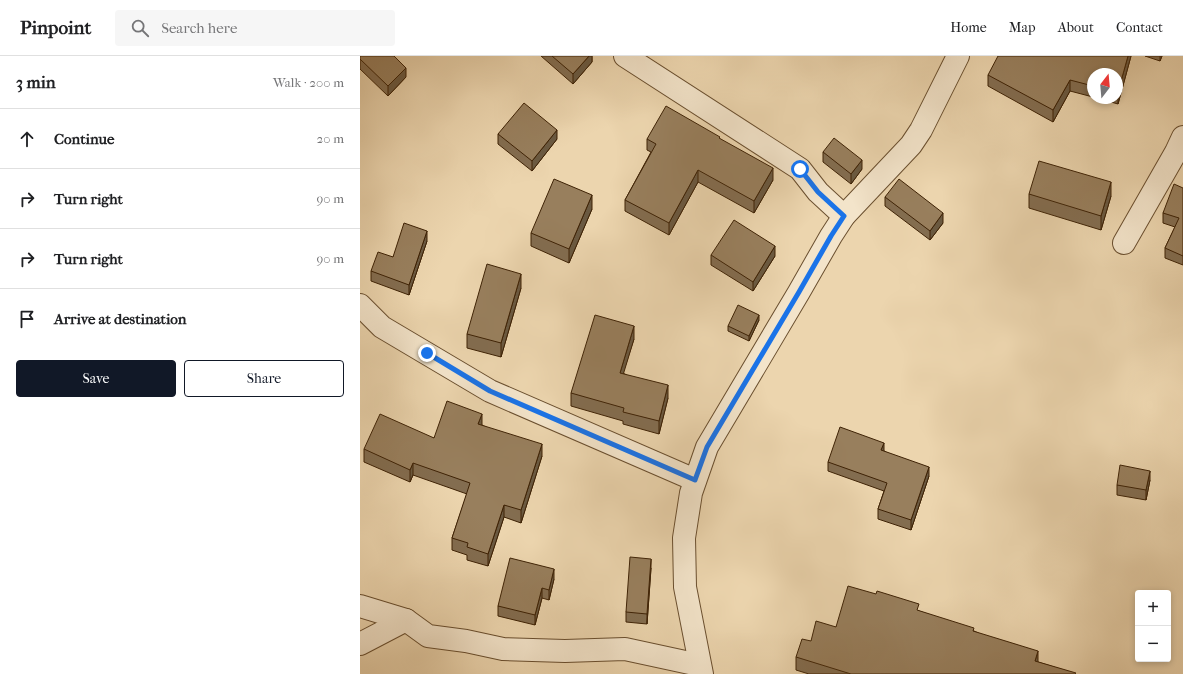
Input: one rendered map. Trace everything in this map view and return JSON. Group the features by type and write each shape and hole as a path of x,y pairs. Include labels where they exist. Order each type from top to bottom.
{"street":[{"path":"624,56 800,169 818,192 844,216"},
{"path":"360,606 406,620 428,636 503,648 565,651 626,649 701,669 684,587 684,538 691,492 707,447 831,236 844,216 911,145 921,130 958,56"},
{"path":"1124,243 1183,137"},
{"path":"360,305 382,327 490,391 695,480"},
{"path":"360,644 406,620"}],"building":[{"path":"360,56 394,56 406,68 388,86 360,59"},
{"path":"552,56 589,56 573,74"},
{"path":"998,56 1128,56 1123,74 1123,68 1087,68 1087,84 1070,80 1053,110 988,75"},
{"path":"524,103 557,130 532,161 498,134"},
{"path":"666,106 773,168 754,201 698,170 669,223 625,200 656,144 647,139"},
{"path":"834,138 862,160 851,174 823,152"},
{"path":"1039,161 1111,182 1101,216 1029,194"},
{"path":"554,179 592,195 569,249 531,233"},
{"path":"899,179 943,213 930,231 885,197"},
{"path":"1174,184 1183,188 1183,256 1165,248 1179,218 1163,213"},
{"path":"734,220 775,246 753,282 711,255"},
{"path":"404,223 427,231 409,285 371,271 378,252 393,257"},
{"path":"487,264 521,274 501,343 467,334"},
{"path":"738,305 759,315 749,336 728,326"},
{"path":"595,315 634,326 620,373 668,385 659,421 623,412 624,408 571,393"},
{"path":"447,401 482,414 478,424 542,444 521,510 504,505 488,554 467,547 468,543 452,538 470,483 413,463 410,470 364,449 380,414 434,438"},
{"path":"840,427 884,443 881,450 929,467 911,520 878,509 887,483 828,462"},
{"path":"1120,465 1150,471 1146,490 1117,485"},
{"path":"630,557 651,559 647,614 626,612"},
{"path":"510,558 554,569 549,590 542,588 535,615 498,606"},
{"path":"848,586 876,594 877,591 919,604 917,610 974,628 973,631 1038,651 1035,661 1076,673 851,674 796,657 802,639 811,641 816,621 836,627"}],"route":[{"path":"427,353 490,391 695,480 707,447 844,216 818,192 800,169"}]}
